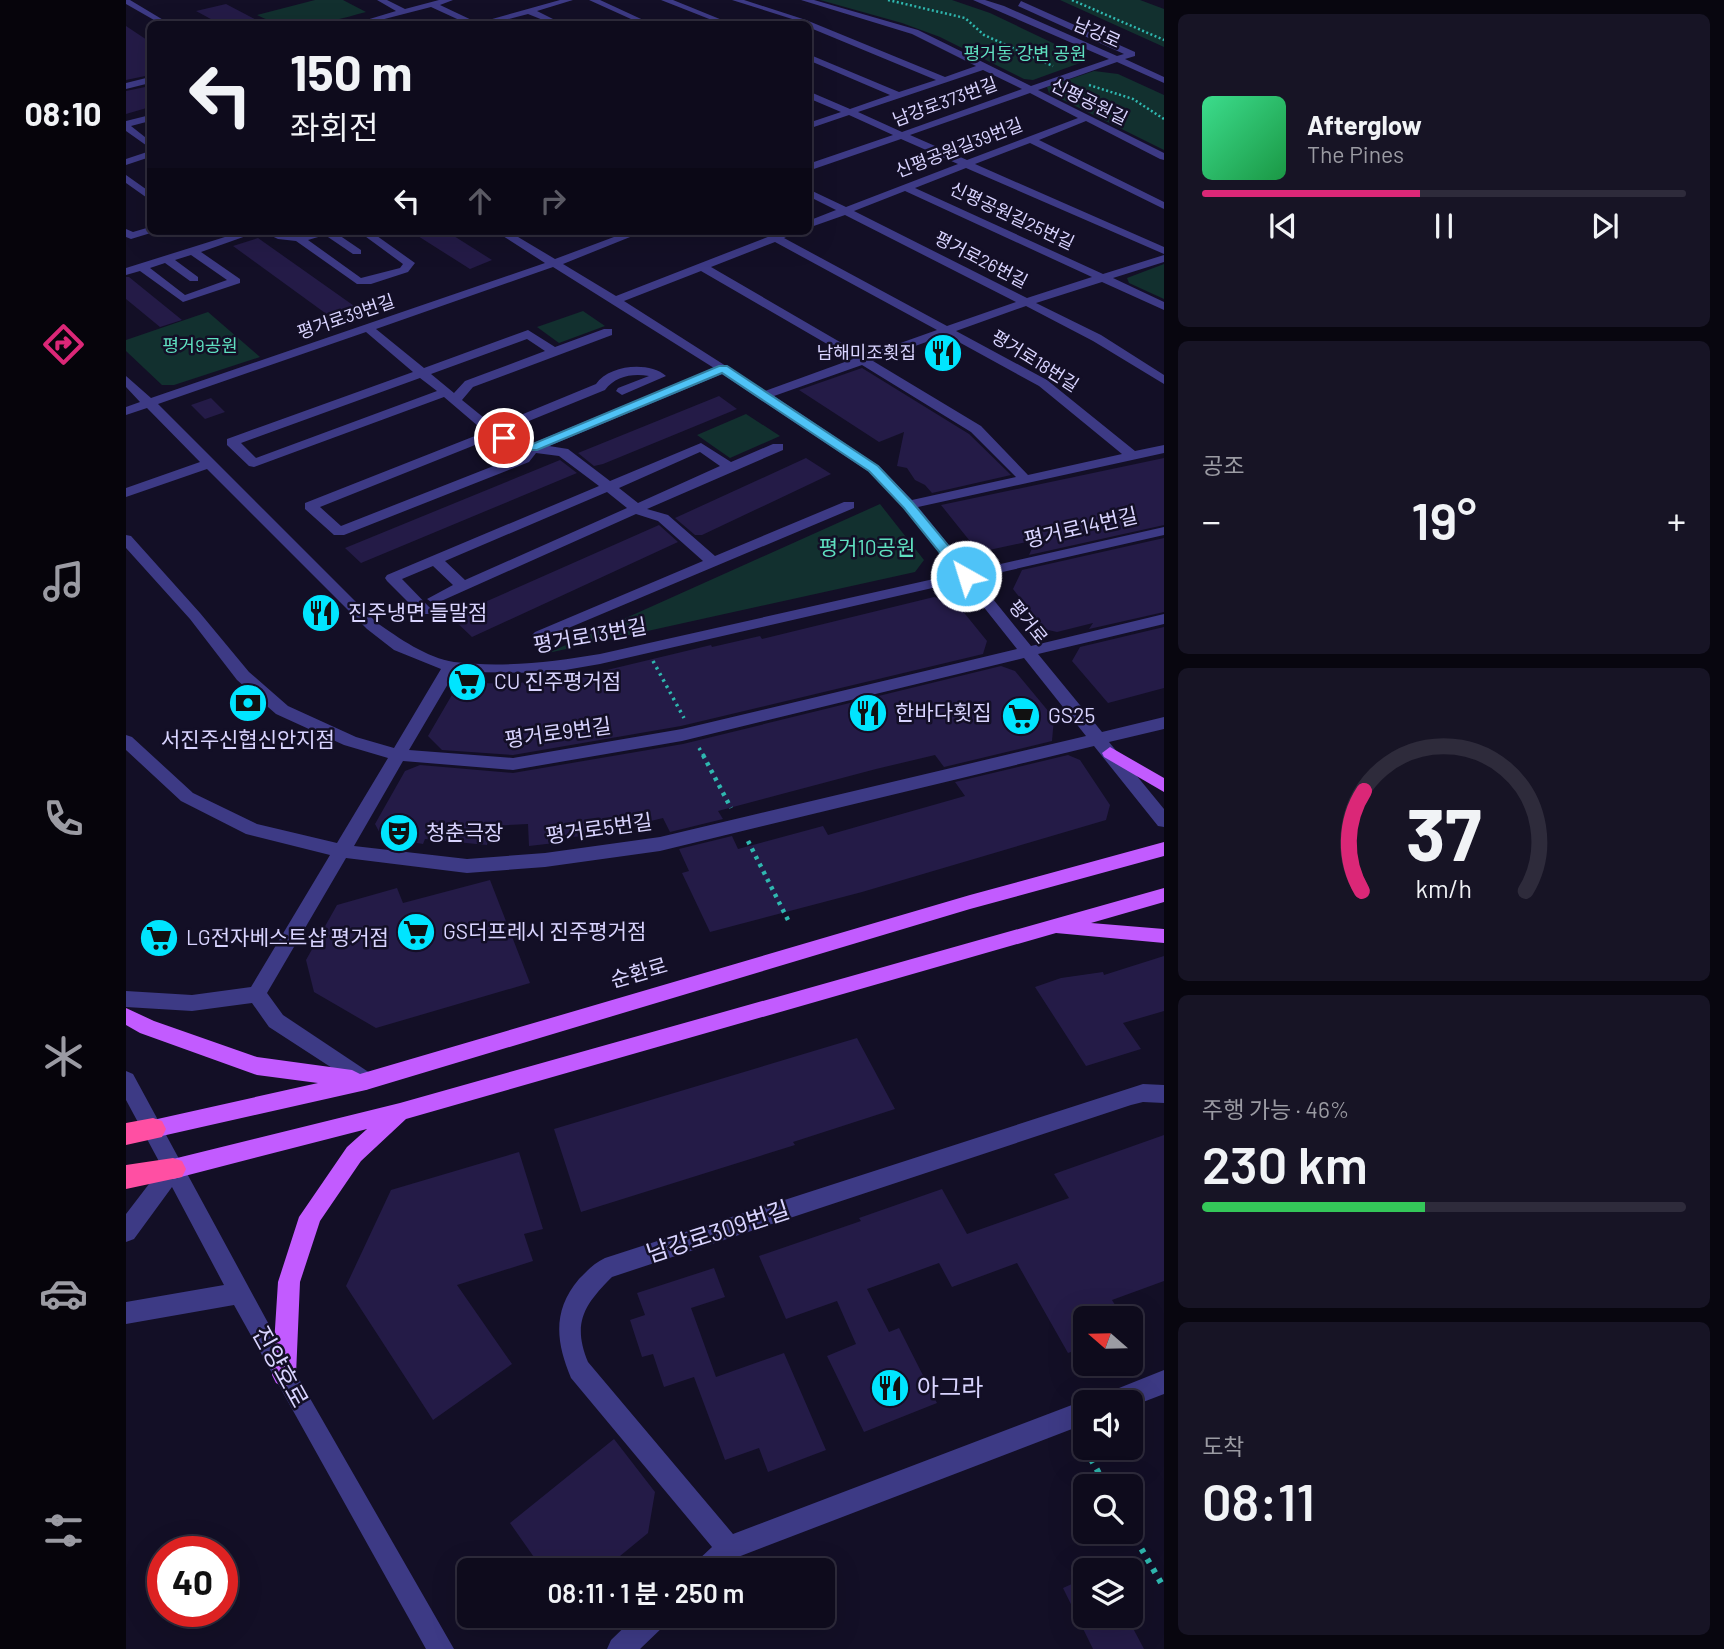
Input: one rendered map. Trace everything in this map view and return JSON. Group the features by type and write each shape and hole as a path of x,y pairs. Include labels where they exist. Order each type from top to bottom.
{"highway":[{"name":"순환로","path":"126,1134 153,1129"},
{"path":"126,1177 173,1168"}],"main road":[{"path":"1105,746 1164,786"},
{"name":"순환로","path":"153,1129 366,1081 956,906 1164,849"},
{"path":"173,1168 400,1112 1164,895"},
{"path":"1053,927 1164,936"},
{"path":"126,1016 147,1027 257,1066 366,1081"},
{"path":"284,1375 289,1282 310,1217 354,1154 400,1112"}],"street":[{"path":"381,0 404,12"},
{"path":"369,21 449,0"},
{"path":"492,21 569,0"},
{"path":"593,0 641,21"},
{"path":"669,2 682,0"},
{"path":"736,0 794,21"},
{"name":"신평공원길","path":"805,0 915,32 1164,157"},
{"name":"남강로","path":"977,0 1021,16 1164,80"},
{"name":"남강로","path":"1010,0 1049,15 1143,59"},
{"path":"126,1 161,21"},
{"path":"669,2 721,21"},
{"path":"433,5 468,21"},
{"path":"828,14 840,10"},
{"path":"529,11 552,21"},
{"path":"805,21 815,18"},
{"path":"812,28 944,80"},
{"path":"1082,44 1091,60 1085,69"},
{"name":"남강로373번길","path":"812,167 1132,54"},
{"path":"812,59 900,96"},
{"path":"1153,64 1164,69"},
{"path":"812,125 983,66"},
{"path":"1085,69 1116,68 1151,75"},
{"path":"126,75 147,70"},
{"path":"126,86 147,81"},
{"name":"신평공원길25번길","path":"812,96 1164,251"},
{"name":"신평공원길39번길","path":"812,223 1086,118"},
{"path":"129,128 147,119"},
{"path":"129,128 147,129"},
{"path":"129,128 147,143"},
{"path":"1030,139 1164,206"},
{"path":"126,162 147,155"},
{"path":"126,178 147,195"},
{"name":"신평공원길25번길","path":"905,187 1164,306"},
{"name":"평거로26번길","path":"812,194 1027,302"},
{"path":"126,232 131,236 147,231"},
{"path":"126,272 243,235"},
{"path":"276,235 301,240 357,281 371,281 408,266 409,263 369,235"},
{"path":"301,240 315,235"},
{"path":"333,235 357,252"},
{"name":"평거로","path":"507,235 615,300 874,469 909,505 1164,821"},
{"name":"평거로39번길","path":"126,411 629,235"},
{"path":"615,300 783,235"},
{"path":"776,238 946,331"},
{"path":"142,267 183,299 236,281 193,251"},
{"path":"1027,302 1164,258"},
{"path":"167,259 194,279"},
{"path":"703,267 864,360 976,429 1026,480"},
{"path":"1027,302 1097,338 1164,380"},
{"name":"평거로26번길","path":"765,396 1027,302"},
{"path":"368,328 495,432 524,447 563,452 637,508 663,518 713,562"},
{"name":"평거로18번길","path":"946,331 1043,383 1133,456"},
{"path":"554,352 528,334 233,442 254,463 451,396 469,384 608,332"},
{"path":"622,391 660,376 651,371 628,370 606,379 601,387 506,424 486,437 310,506 339,532 524,459 533,448 723,369"},
{"name":"평거로13번길","path":"126,380 372,626 399,646 450,667 548,668 966,576"},
{"path":"730,467 701,447 392,578 429,605 463,586 778,447"},
{"path":"909,505 1164,449"},
{"path":"126,493 208,464"},
{"path":"540,635 849,505"},
{"name":"평거로14번길","path":"966,576 1164,531"},
{"name":"평거로9번길","path":"126,539 195,616 243,676 282,710 350,741 398,755 513,764 692,733 1164,619"},
{"path":"435,560 463,586"},
{"path":"126,999 162,1004 219,1003 257,994 450,667"},
{"name":"평거로5번길","path":"126,741 187,797 252,829 342,851 467,866 545,860 647,846 1105,746 1164,723"},
{"path":"257,994 276,1021 366,1081"},
{"name":"진양호로","path":"126,1080 284,1375 440,1649"},
{"name":"남강로309번길","path":"729,1548 579,1370 568,1346 570,1316 583,1289 605,1269 1131,1096 1143,1093 1164,1094"},
{"path":"126,1188 173,1168"},
{"path":"126,1232 173,1168"},
{"path":"126,1313 239,1293"},
{"path":"1143,1390 1164,1382"},
{"path":"719,1558 729,1548 1073,1417"},
{"path":"620,1649 643,1628"}],"path":[{"path":"888,0 965,18 984,35 1062,70"},
{"path":"1072,0 1164,40"},
{"path":"1083,83 1132,99 1164,119"},
{"path":"646,648 788,920"},
{"path":"1139,1544 1164,1588"}],"green space":[{"path":"315,0 343,0 366,12 328,21 270,21 257,15"},
{"name":"평거동 강변 공원","path":"820,0 952,0 990,13 1078,55 1080,63 1033,80 1024,79 940,37 902,23"},
{"path":"1060,0 1140,0 1164,9 1164,47"},
{"name":"평거동 강변 공원","path":"1094,71 1118,74 1164,95 1164,150 1049,93 1047,87"},
{"path":"1164,264 1164,299 1129,283 1127,278"},
{"path":"583,311 605,326 559,343 537,327"},
{"name":"평거9공원","path":"208,312 260,357 174,385 162,385 126,351 126,340"},
{"path":"746,414 780,436 730,458 697,435"},
{"name":"평거10공원","path":"880,504 924,560 915,572 548,653"}],"building":[{"path":"226,4 258,21 214,21 196,11"},
{"path":"126,26 147,40 147,76 126,80"},
{"path":"147,87 147,108 126,114 126,91"},
{"path":"416,235 452,235 492,260 470,269"},
{"path":"258,238 357,308 332,318 233,246"},
{"path":"126,277 182,320 160,327 126,299"},
{"path":"862,368 969,434 1011,475 932,493 925,485 915,480 907,468 897,466 904,432 879,442 799,390"},
{"path":"719,396 737,409 603,464 594,466 578,453"},
{"path":"211,398 225,412 205,419 191,405"},
{"path":"806,458 831,474 702,535 695,535 675,518"},
{"path":"1164,458 1164,525 1029,555 1036,540 989,550 973,545 941,505"},
{"path":"560,460 577,473 361,563 345,548"},
{"path":"659,525 678,542 472,637 451,617"},
{"path":"1164,538 1164,612 1089,629 1093,623 1057,632 1044,629 1013,589 1022,570"},
{"path":"934,597 957,604 987,641 983,654 681,726 513,755 442,750 428,736 456,688 482,683 508,684 557,679 607,670 711,645 712,647 760,636 762,639"},
{"path":"1164,627 1164,688 1108,703 1072,661 1080,647"},
{"path":"1001,666 1015,671 1054,718 1052,741 944,767 935,755 876,769 718,811 723,819 670,832 663,818 610,831 611,833 554,839 555,843 529,846 528,824 491,826 487,845 425,839 423,844 382,837 375,824 405,771 420,765 513,773 683,744"},
{"path":"1068,755 1080,760 1110,805 1106,820 862,892 710,932 682,873 689,871 679,849 732,836 738,849 823,826 828,835 965,796 955,782"},
{"name":"GS더프레시 진주평거점","path":"490,880 530,983 376,1028 314,992 306,960 337,905 397,888 403,903"},
{"path":"1164,956 1164,1011 1123,1023 1141,1049 1086,1066 1035,987 1061,978 1103,972 1104,975"},
{"path":"857,1038 895,1109 793,1142 795,1145 581,1212 554,1129"},
{"path":"1164,1135 1164,1281 1112,1300 1116,1306 1073,1306 1073,1351 1068,1353 1017,1263 952,1287 939,1263 867,1289 889,1332 899,1328 937,1403 864,1432 827,1356 856,1344 837,1301 786,1319 759,1256 861,1221 859,1218 942,1189 967,1234 1069,1198 1054,1174"},
{"path":"519,1152 543,1229 524,1234 533,1261 457,1285 512,1364 433,1420 346,1286 391,1190"},
{"path":"714,1268 725,1297 691,1308 716,1377 784,1353 826,1450 768,1472 759,1448 725,1460 694,1377 664,1387 653,1354 642,1357 630,1320 645,1315 637,1293"},
{"path":"614,1439 655,1492 648,1533 618,1558 535,1558 510,1523"},
{"path":"1073,1583 1073,1608 1063,1588"},
{"path":"1083,1628 1133,1628 1144,1649 1093,1649"}],"place":[{"name":"남해미조횟집","path":"943,353"},
{"name":"진주냉면 들말점","path":"321,613"},
{"name":"CU 진주평거점","path":"467,682"},
{"name":"서진주신협신안지점","path":"248,703"},
{"name":"한바다횟집","path":"868,713"},
{"name":"GS25","path":"1021,716"},
{"name":"청춘극장","path":"399,833"},
{"name":"GS더프레시 진주평거점","path":"416,932"},
{"name":"LG전자베스트샵 평거점","path":"159,938"},
{"name":"아그라","path":"890,1388"}],"route":[{"path":"504,438 533,448 723,369 874,469 909,505 966,576"}]}
